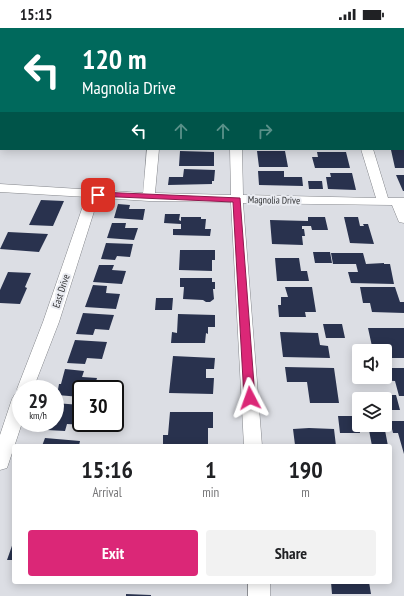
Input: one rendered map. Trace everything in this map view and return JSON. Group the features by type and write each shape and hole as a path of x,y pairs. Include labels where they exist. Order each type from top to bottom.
{"street":[{"path":"149,197 154,150"},
{"path":"236,150 237,200 253,444"},
{"path":"367,150 383,202"},
{"name":"Magnolia Drive","path":"0,188 149,197 237,200 401,202"},
{"name":"East Drive","path":"27,380 51,322 91,200 98,195"},
{"path":"401,202 404,220"},
{"path":"0,462 12,427"},
{"path":"259,584 259,596"}],"building":[{"path":"391,150 404,150 404,168 395,168"},
{"path":"180,151 214,152 214,166 179,166"},
{"path":"257,151 285,151 288,167 259,167"},
{"path":"317,152 346,152 350,168 315,168 312,157 318,157"},
{"path":"184,169 215,170 214,181 212,181 212,184 168,185 169,177 183,177"},
{"path":"258,171 284,171 284,177 302,177 303,186 259,185"},
{"path":"330,173 352,173 356,190 328,189 326,177 331,177"},
{"path":"396,175 404,175 404,191 403,191"},
{"path":"308,181 322,181 323,189 309,189"},
{"path":"41,200 64,201 53,226 29,225"},
{"path":"118,204 130,205 129,209 145,209 143,220 114,218"},
{"path":"165,214 180,214 179,220 181,221 181,217 201,217 201,219 206,219 205,229 211,229 210,236 173,235 173,229 181,229 181,224 164,223"},
{"path":"308,217 325,217 328,230 312,230 311,226 302,226 305,236 302,236 303,245 272,244 270,220 308,221"},
{"path":"344,217 358,217 360,226 364,226 363,224 368,224 374,244 350,243"},
{"path":"112,223 126,223 125,228 138,228 134,240 107,238"},
{"path":"8,232 48,234 39,252 0,249"},
{"path":"106,243 133,244 130,257 117,256 115,260 101,259"},
{"path":"180,250 215,250 215,260 212,260 212,271 179,270"},
{"path":"313,252 330,252 332,263 315,263"},
{"path":"331,253 363,253 366,264 390,264 394,284 351,283 348,272 358,272 356,264 333,264"},
{"path":"275,258 299,258 301,271 307,271 309,281 277,281"},
{"path":"99,265 114,265 112,270 126,271 122,284 93,282"},
{"path":"8,272 31,273 25,287 27,288 20,304 0,303 0,290"},
{"path":"180,278 212,278 212,282 215,282 215,289 213,289 214,299 210,302 206,302 203,300 183,299 184,287 180,287"},
{"path":"93,285 107,286 106,293 120,294 116,309 85,307"},
{"path":"285,287 312,287 316,312 305,312 306,317 279,317 278,305 281,305 281,297 288,297"},
{"path":"360,287 395,287 400,302 404,302 404,313 372,312 370,303 363,303"},
{"path":"156,298 173,298 172,310 155,310"},
{"path":"83,313 114,315 109,330 95,329 93,335 76,334"},
{"path":"178,314 215,315 215,327 208,327 208,334 206,333 205,343 171,343 172,332 177,333"},
{"path":"323,324 342,324 345,338 326,338"},
{"path":"368,328 404,328 404,358 392,358 392,344 371,344"},
{"path":"280,332 318,333 320,345 328,346 330,358 283,357"},
{"path":"75,340 107,342 102,359 87,358 85,364 67,363"},
{"path":"173,356 215,358 214,369 206,369 206,378 214,378 213,394 169,393"},
{"path":"285,367 334,368 339,403 310,403 307,382 287,382"},
{"path":"392,368 404,368 404,396 399,396 395,381 392,381"},
{"path":"65,369 84,371 82,377 97,378 96,380 72,380 72,396 64,396 64,380 62,380"},
{"path":"392,395 396,395 400,410 392,410"},
{"path":"64,404 72,404 72,424 67,424 65,431"},
{"path":"170,412 213,412 213,428 208,428 208,444 163,444 163,435 168,435"},
{"path":"338,416 352,416 352,432 360,433 340,433"},
{"path":"392,421 404,421 404,454 398,433 393,433"},
{"path":"293,429 334,429 336,444 295,444"},
{"path":"369,432 385,432 388,444 372,444"},
{"path":"45,438 80,441 79,444 43,444"},
{"path":"12,546 12,560 7,560"},
{"path":"331,584 369,584 371,594 332,594"},
{"path":"126,594 151,595 151,596 126,596"}],"route":[{"path":"98,195 237,200 250,398"}]}
